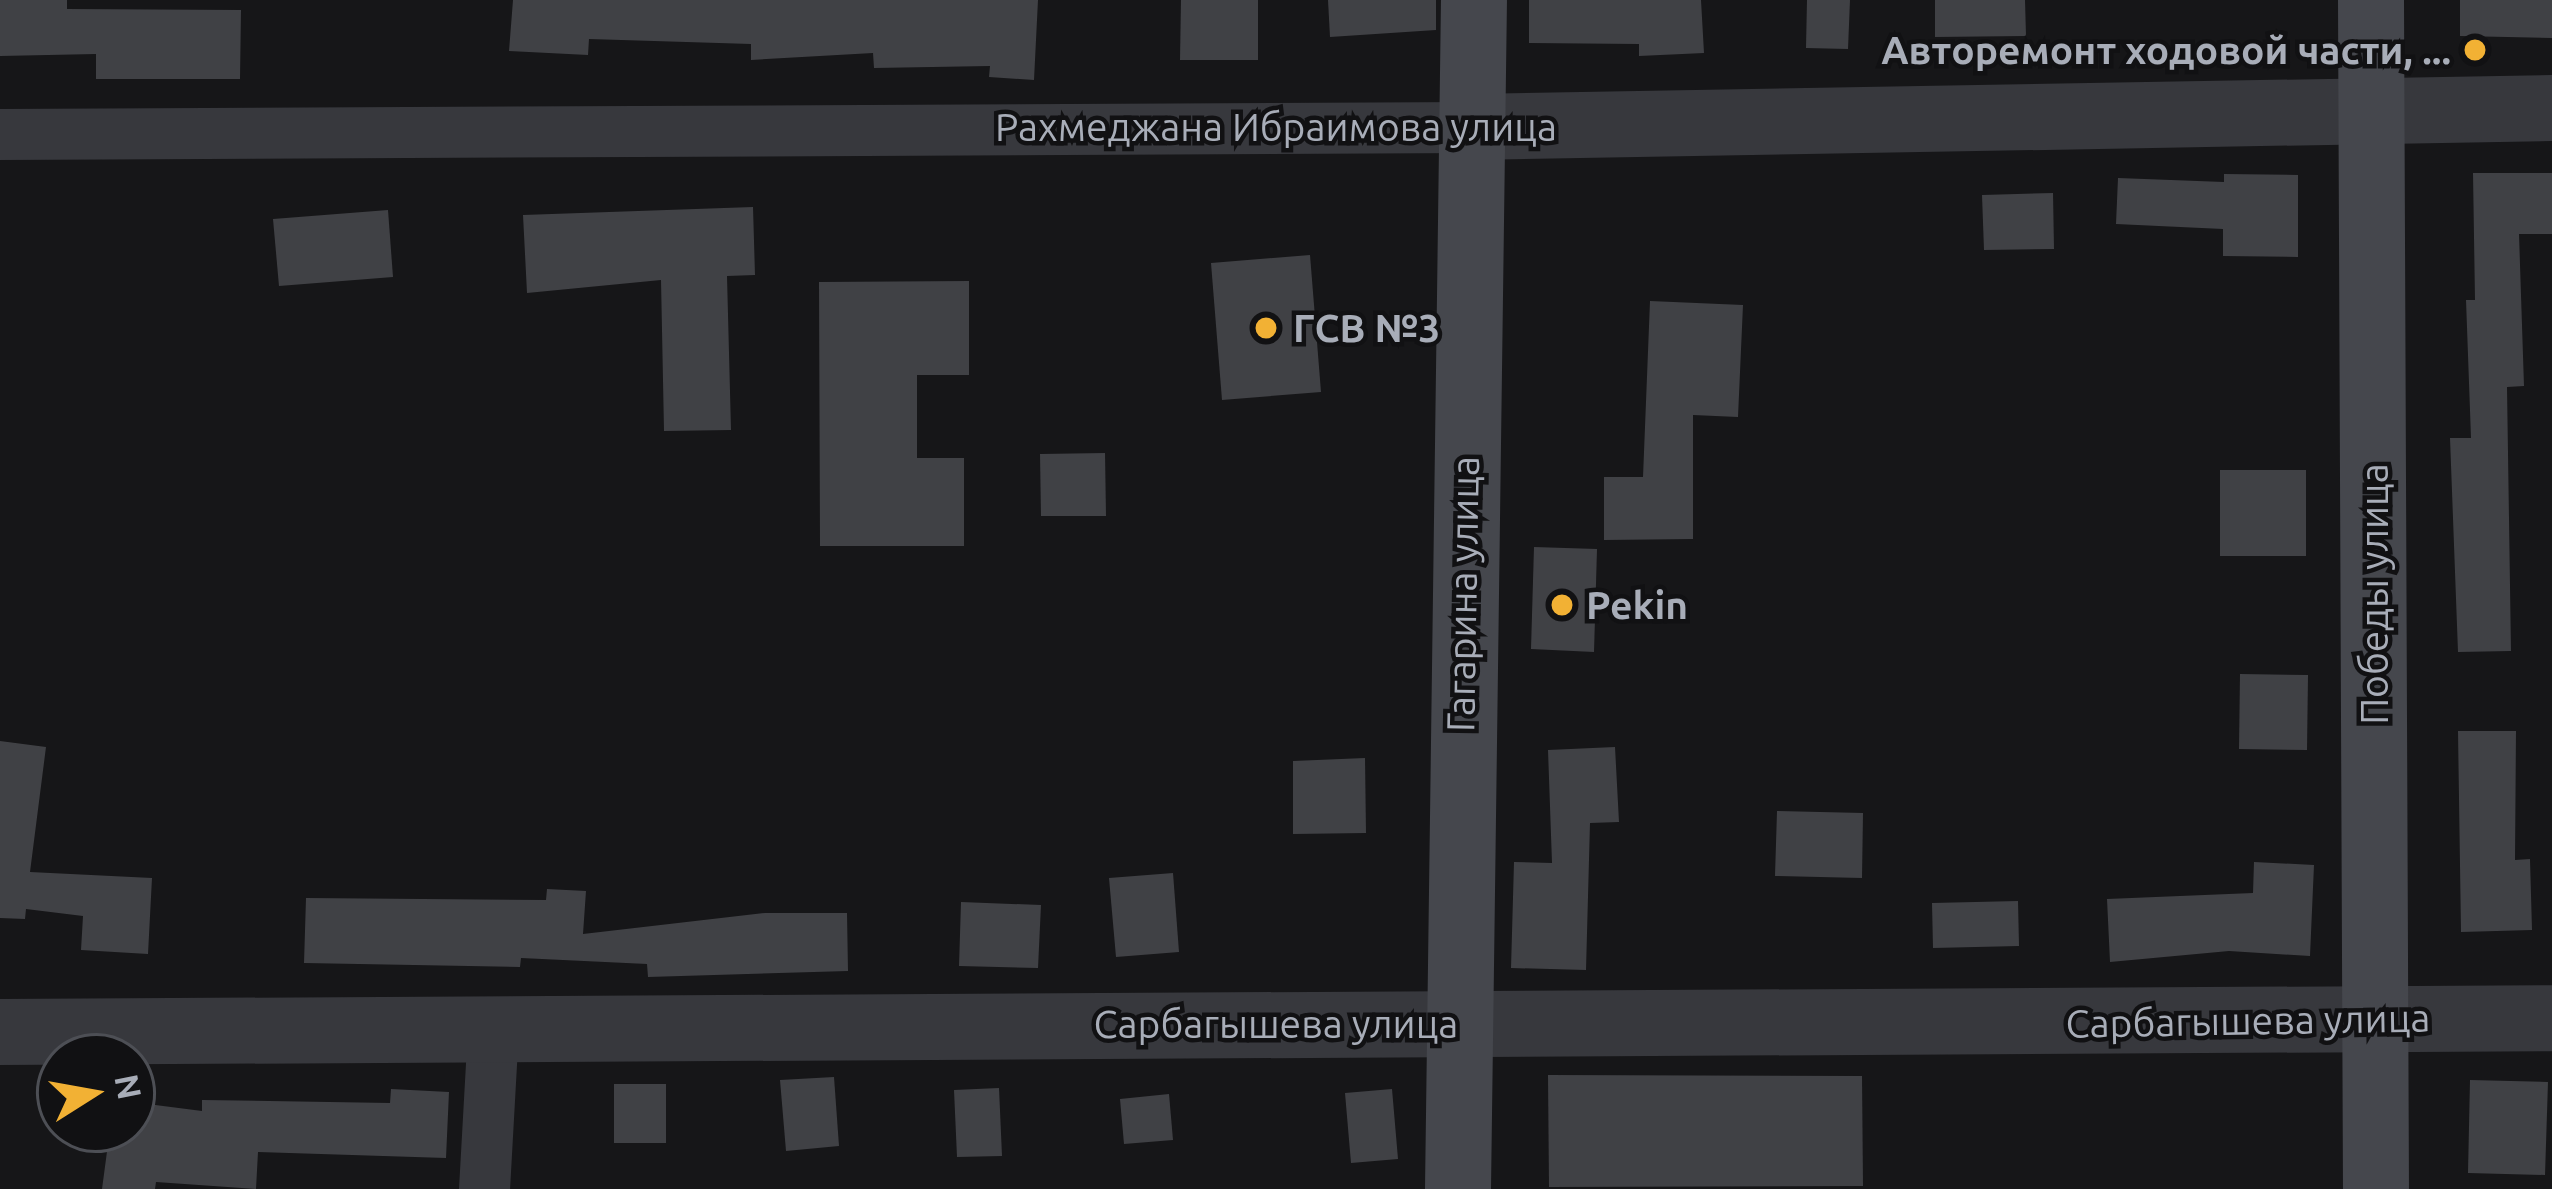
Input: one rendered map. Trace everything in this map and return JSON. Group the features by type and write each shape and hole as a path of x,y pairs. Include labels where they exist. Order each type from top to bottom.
{"main road":[{"name":"Гагарина улица","path":"1458,1189 1455,1021 1474,0"},
{"name":"Победы улица","path":"2371,0 2376,1189"}],"street":[{"name":"Рахмеджана Ибраимова улица","path":"0,134 1472,127 2369,107 2552,108"},
{"name":"Сарбагышева улица","path":"0,1032 2552,1018"},
{"path":"484,1189 493,1027"}],"building":[{"path":"0,0 67,0 67,9 241,10 240,79 96,79 96,54 0,56"},
{"path":"513,0 1038,0 1034,80 989,77 990,66 874,68 873,53 751,60 751,44 589,39 588,55 509,51"},
{"path":"1181,0 1258,0 1258,60 1180,60"},
{"path":"1328,0 1436,0 1436,30 1330,37"},
{"path":"1529,0 1701,0 1704,53 1639,56 1639,44 1529,43"},
{"path":"1807,0 1850,0 1848,49 1806,48"},
{"path":"1935,0 2025,0 2026,36 1935,37"},
{"path":"2460,0 2552,0 2552,38 2460,36"},
{"path":"2473,173 2552,173 2552,234 2519,234 2524,386 2507,387 2511,651 2458,652 2450,438 2471,438 2466,300 2475,300"},
{"path":"2224,174 2298,175 2298,257 2223,256 2223,229 2116,224 2118,178 2224,182"},
{"path":"2053,193 2054,249 1984,250 1982,195"},
{"path":"753,207 755,275 727,276 731,430 664,431 661,280 527,293 523,215"},
{"path":"388,210 393,277 279,286 273,219"},
{"name":"ГСВ №3","path":"1310,255 1321,392 1222,400 1211,263"},
{"path":"969,281 969,375 917,375 917,458 964,458 964,546 820,546 819,282"},
{"path":"1650,301 1743,305 1738,417 1693,415 1693,539 1604,540 1604,477 1643,477"},
{"path":"1105,453 1106,516 1041,516 1040,454"},
{"path":"2220,470 2306,470 2306,556 2220,556"},
{"path":"1534,547 1597,549 1594,652 1531,649"},
{"path":"2240,674 2308,675 2307,750 2239,749"},
{"path":"2458,731 2516,731 2515,860 2530,859 2532,930 2461,932"},
{"path":"0,741 46,747 30,872 152,878 148,954 81,950 83,916 26,909 25,919 0,918"},
{"path":"1615,747 1619,822 1590,823 1586,970 1511,968 1514,862 1552,863 1548,750"},
{"path":"1365,758 1366,833 1293,834 1293,761"},
{"path":"1777,811 1863,813 1862,878 1775,876"},
{"path":"2254,862 2314,865 2310,956 2229,951 2110,962 2107,899 2253,893"},
{"path":"1173,873 1179,952 1116,957 1109,878"},
{"path":"547,889 586,891 583,934 765,913 847,913 848,971 648,977 647,964 521,958 520,967 304,963 306,898 546,900"},
{"path":"2018,901 2019,946 1933,948 1932,903"},
{"path":"961,902 1041,905 1038,968 959,966"},
{"path":"1548,1075 1862,1076 1863,1186 1549,1187"},
{"path":"834,1077 839,1146 786,1151 780,1080"},
{"path":"2470,1080 2548,1082 2545,1175 2468,1173"},
{"path":"614,1084 666,1084 666,1143 614,1143"},
{"path":"999,1088 1002,1156 957,1157 954,1090"},
{"path":"391,1089 449,1092 446,1158 258,1152 256,1189 156,1182 155,1189 102,1189 107,1153 156,1153 156,1105 202,1111 202,1100 390,1103"},
{"path":"1392,1089 1398,1159 1351,1163 1345,1093"},
{"path":"1169,1094 1173,1140 1124,1144 1120,1099"}],"place":[{"name":"Авторемонт ходовой части, ...","path":"2475,50"},
{"name":"ГСВ №3","path":"1266,328"},
{"name":"Pekin","path":"1562,605"}]}
